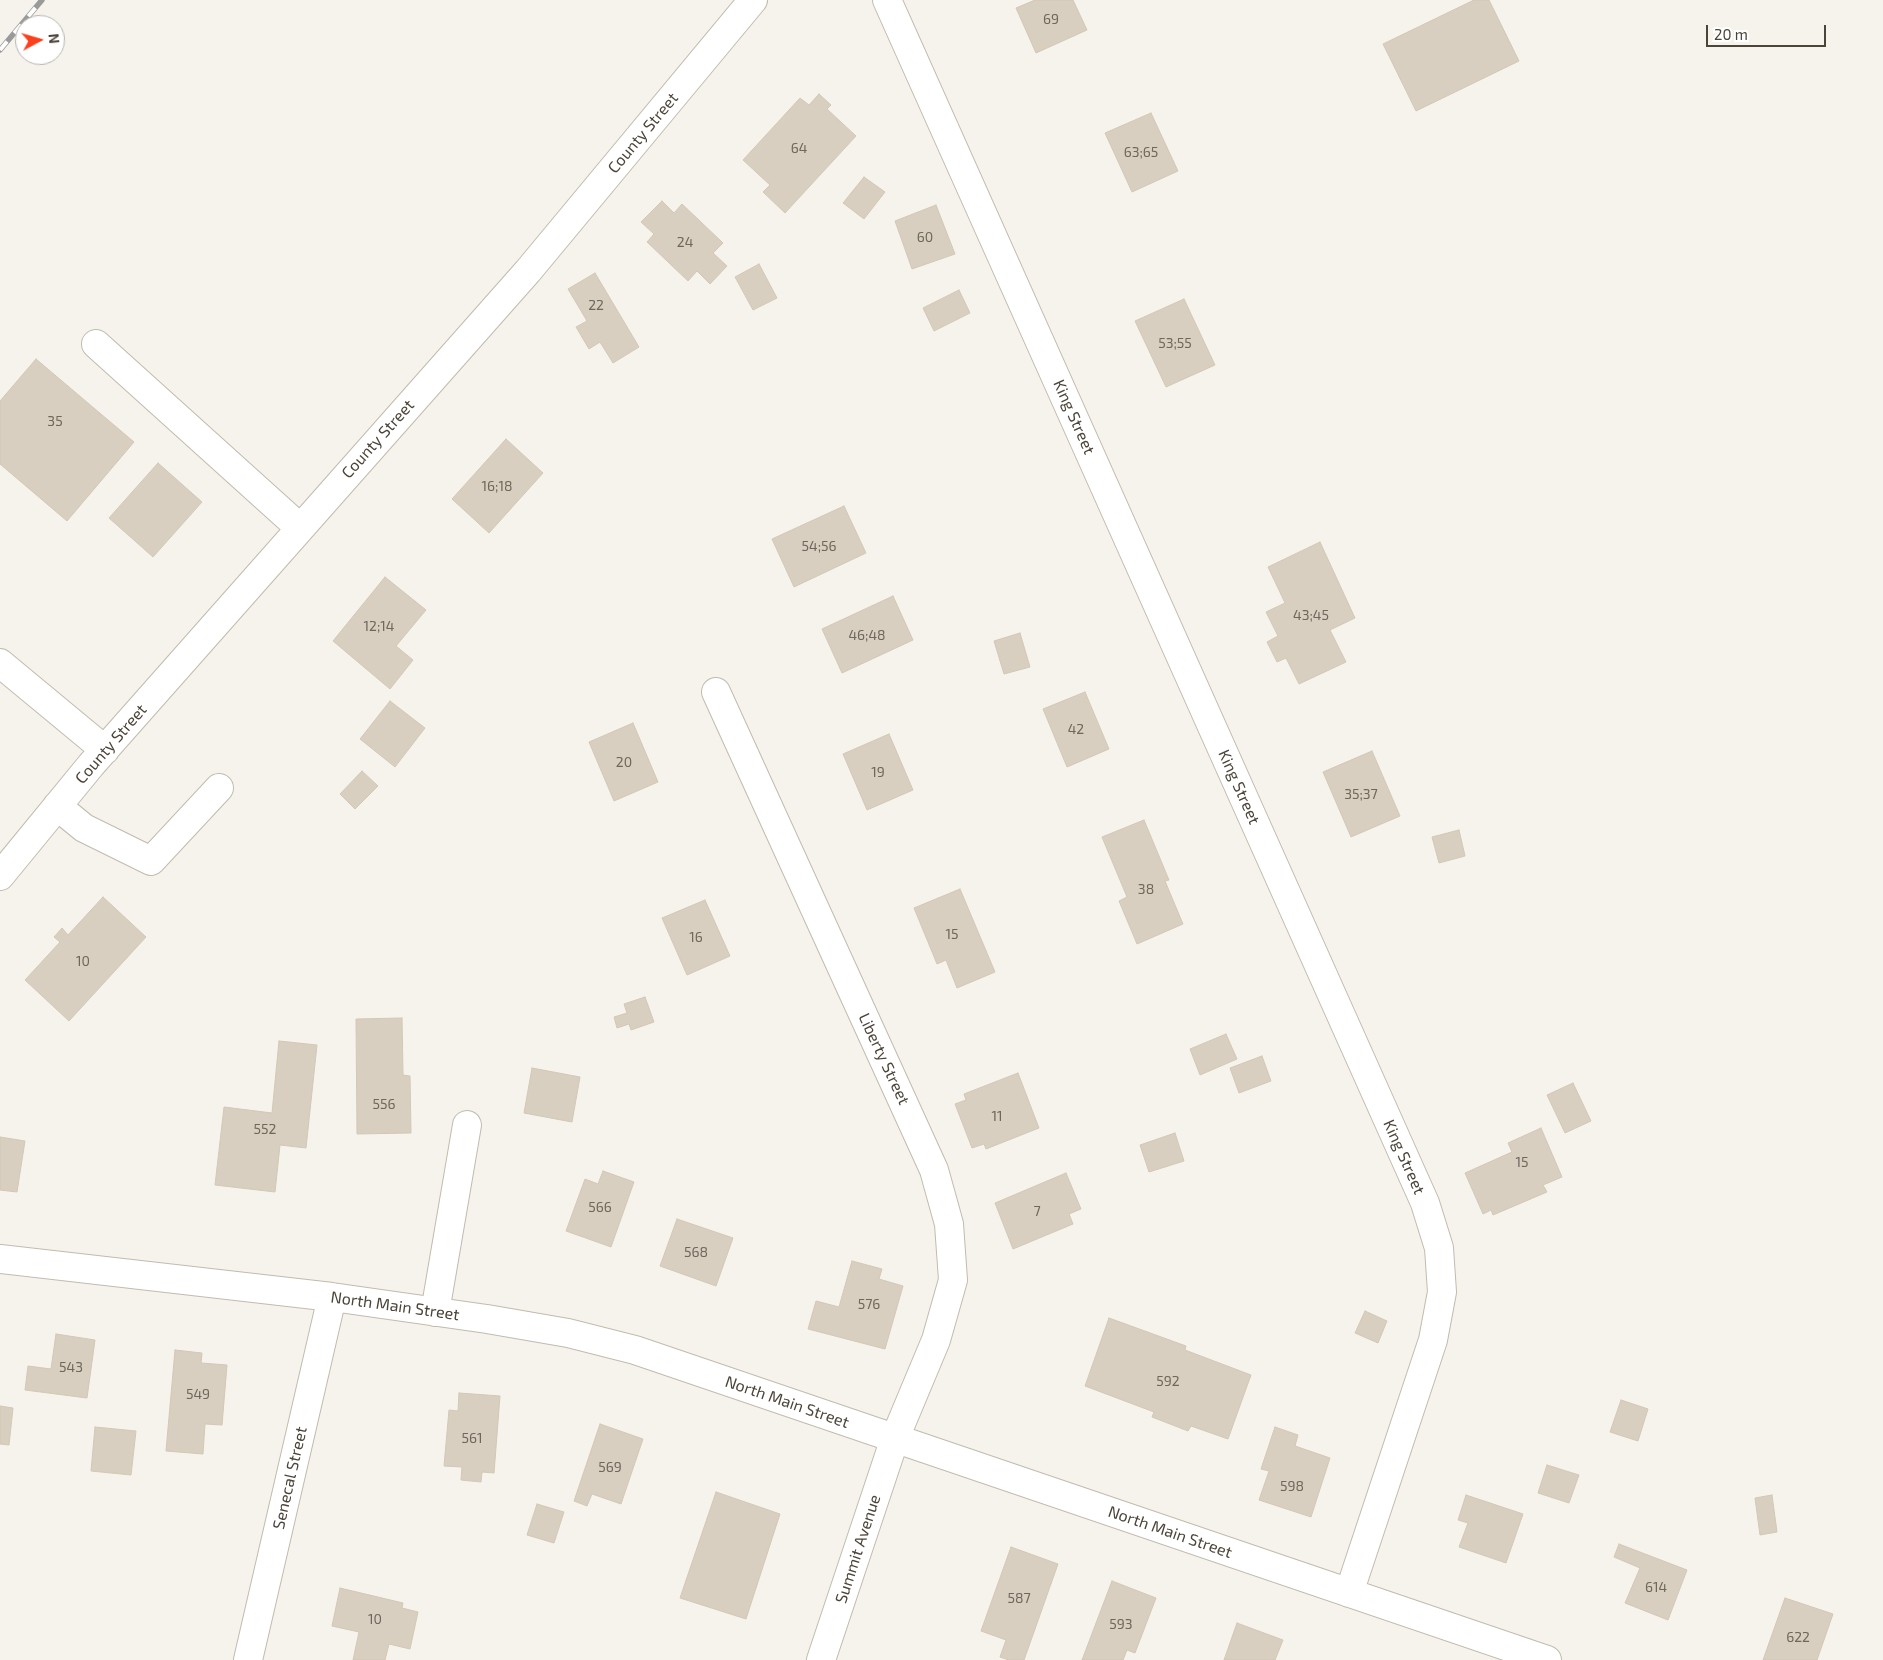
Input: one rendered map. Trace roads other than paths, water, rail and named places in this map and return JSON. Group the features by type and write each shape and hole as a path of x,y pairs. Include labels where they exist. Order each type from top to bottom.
{"street":[{"name":"County Street","path":"0,876 105,750 528,271 753,0"},
{"name":"King Street","path":"887,0 1420,1194 1439,1248 1442,1292 1433,1340 1349,1593"},
{"path":"96,344 300,528"},
{"path":"0,663 105,750"},
{"name":"Liberty Street","path":"716,692 934,1170 949,1224 953,1280 936,1340 894,1438"},
{"path":"58,806 84,828 151,861 219,788"},
{"path":"435,1312 467,1125"},
{"name":"North Main Street","path":"0,1258 332,1297 568,1334 635,1350 1547,1660"},
{"name":"Senecal Street","path":"248,1660 332,1297"},
{"name":"Summit Avenue","path":"821,1660 894,1438"}],"railway":[{"path":"0,50 42,0"}]}
